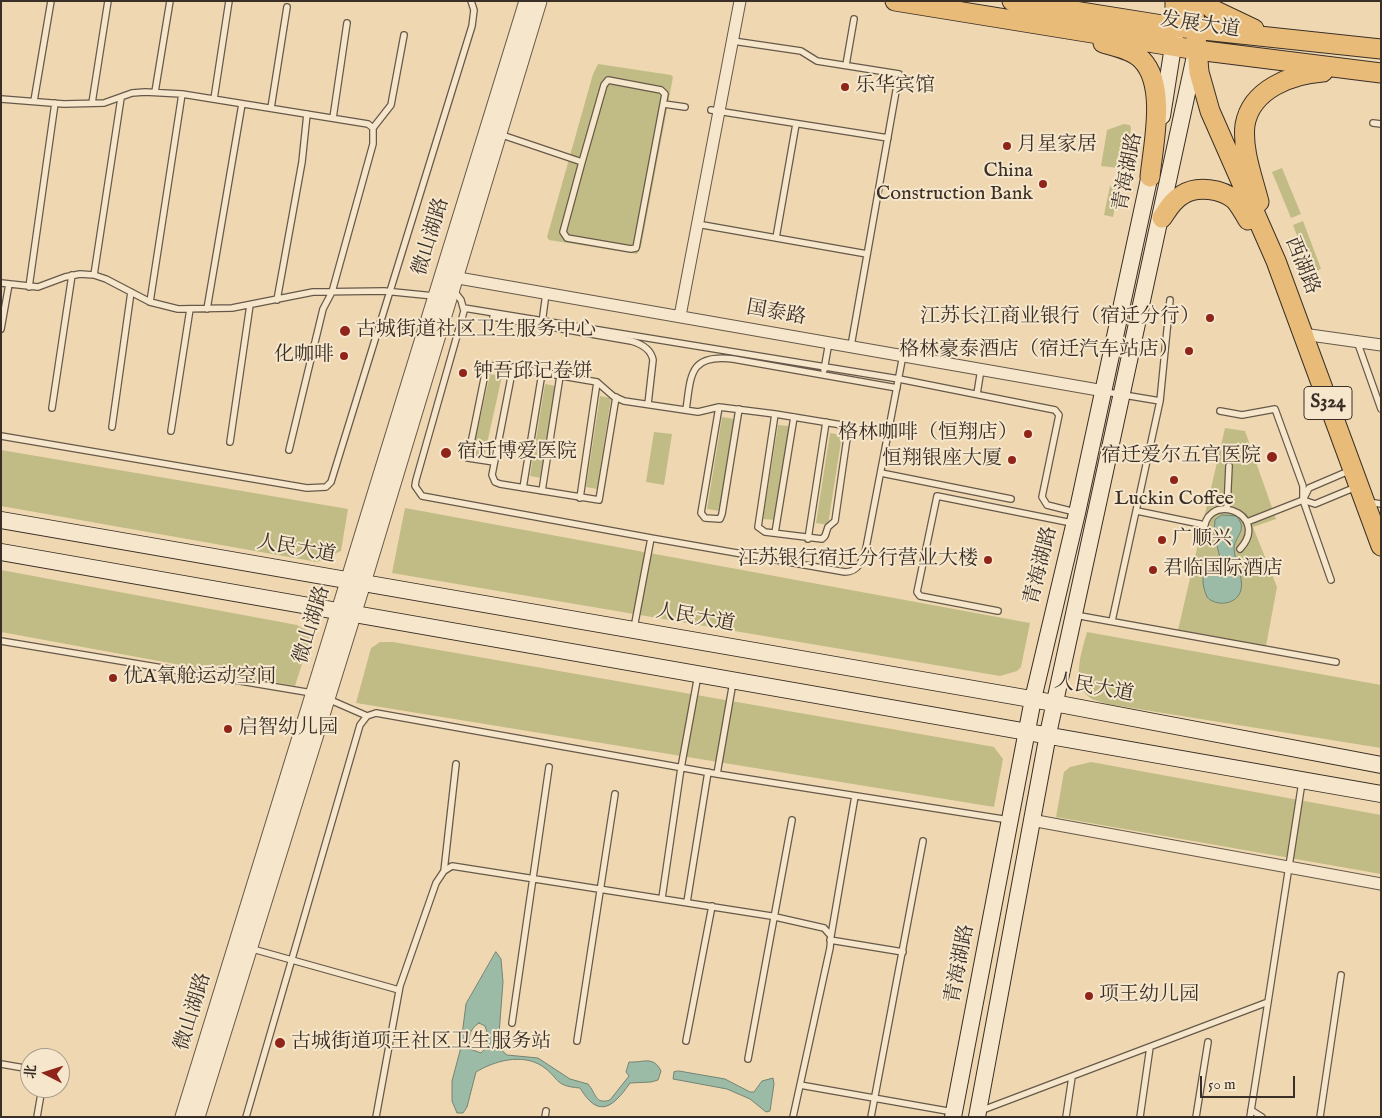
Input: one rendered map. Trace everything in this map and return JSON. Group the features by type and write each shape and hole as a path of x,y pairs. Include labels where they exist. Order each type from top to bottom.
{"main road":[{"name":"发展大道","path":"895,1 1196,50 1381,73"},
{"path":"1020,2 1051,1"},
{"path":"1175,1 1175,26 1196,50"},
{"name":"西湖路","path":"1193,1 1199,72 1210,111 1276,261 1364,490 1381,546"},
{"path":"1205,1 1212,9 1226,17 1266,35"},
{"name":"发展大道","path":"1020,2 1195,29 1266,35 1381,49"},
{"path":"1022,22 1112,46 1130,52 1143,61 1152,75 1157,100 1150,178"},
{"name":"青海湖路","path":"954,1115 1033,699 1076,518 1150,178 1174,46 1175,26"},
{"name":"青海湖路","path":"978,1114 1054,703 1162,218 1196,50"},
{"path":"1276,261 1245,143 1245,124 1253,107 1267,91 1282,81 1300,75 1321,72 1381,73"},
{"path":"1162,218 1174,201 1185,193 1205,190 1222,192 1236,202 1276,261"},
{"name":"人民大道","path":"1,520 1033,699 1381,765"},
{"path":"1,552 1048,734 1381,794"}],"street":[{"name":"微山湖路","path":"197,1117 243,946 446,288 527,1"},
{"name":"微山湖路","path":"446,288 499,134 539,1"},
{"path":"680,316 715,111 733,41 740,1"},
{"name":"国泰路","path":"446,288 546,294 1104,391"},
{"path":"1303,334 1381,345"},
{"path":"1031,820 1381,884"},
{"name":"微山湖路","path":"183,1117 243,946"}],"lane":[{"path":"34,101 51,1"},
{"path":"92,103 108,1"},
{"path":"155,92 170,1"},
{"path":"214,99 228,1"},
{"path":"1,436 307,488 326,487 331,482 472,26 474,10 471,1"},
{"path":"271,108 287,7"},
{"path":"846,66 854,19"},
{"path":"333,118 347,22"},
{"path":"289,450 323,309 332,292 373,144 373,128 391,105 404,36"},
{"path":"733,41 800,51 817,61 899,74 851,346"},
{"path":"608,80 662,90 665,94 664,104 636,248 631,249 567,238 563,232 582,162 604,85 608,80"},
{"path":"1,98 55,103 92,103 121,98 132,93 182,94 368,124 373,128"},
{"path":"150,302 182,94"},
{"path":"94,275 121,98"},
{"path":"29,286 55,103"},
{"path":"207,309 242,104"},
{"path":"664,104 685,107"},
{"path":"715,111 888,138"},
{"path":"277,300 302,162 306,114"},
{"path":"1373,123 1381,124"},
{"path":"776,238 796,124"},
{"path":"499,134 582,162"},
{"path":"697,224 867,254"},
{"path":"1,283 38,287 72,276 94,275 150,302 178,309 232,308 313,292 446,288 461,300 464,310 416,480 417,490 422,496 851,572 858,567 863,559 903,355"},
{"path":"52,408 72,276"},
{"path":"1,329 9,284"},
{"path":"112,427 131,292"},
{"path":"542,323 546,294"},
{"path":"1112,621 1160,401 1170,300"},
{"path":"230,442 250,305"},
{"path":"171,431 190,309"},
{"path":"464,310 898,379 1058,411 1059,415 1042,497 1047,505 1076,518"},
{"path":"542,323 643,345 652,354 653,360 648,404"},
{"path":"1356,341 1381,409"},
{"path":"823,375 829,342"},
{"path":"686,410 693,369 706,360 714,358 734,359 897,388"},
{"path":"494,462 468,458 488,369 491,366 498,365 597,382 616,397 648,404 698,412 719,407 740,409 775,414 842,425 848,431 834,522 822,539 775,534 762,531 757,524 775,414"},
{"path":"512,367 492,475 495,482 597,501 600,498 616,397"},
{"path":"977,394 981,370"},
{"path":"523,488 542,373"},
{"path":"542,491 560,376"},
{"path":"580,498 597,382"},
{"path":"1104,391 1160,401"},
{"path":"719,407 702,513 705,518 715,520 720,519 722,514 740,409"},
{"path":"1220,411 1242,415 1275,409 1303,486 1303,500 1331,580"},
{"path":"775,534 794,417"},
{"path":"808,539 826,422"},
{"path":"1227,509 1229,466"},
{"path":"881,473 1010,499"},
{"path":"1303,500 1309,488 1364,490"},
{"path":"1247,522 1303,500 1315,504 1364,490"},
{"path":"998,611 920,596 917,592 937,496 1061,519 1076,518"},
{"path":"1204,537 1205,526 1215,511 1227,509 1237,511 1247,522 1248,536 1240,549"},
{"path":"1137,511 1205,526"},
{"path":"634,630 651,538"},
{"path":"1074,614 1336,662"},
{"path":"1,641 320,696 368,716"},
{"path":"662,898 681,768 698,673"},
{"path":"717,774 733,679"},
{"path":"246,1117 360,724 368,716 376,713 681,768 1010,820"},
{"path":"444,871 456,764"},
{"path":"512,1023 549,767"},
{"path":"687,902 708,772"},
{"path":"1262,1117 1251,1114 1302,780"},
{"path":"577,1041 615,794"},
{"path":"793,1117 831,938 855,796"},
{"path":"748,1059 792,820"},
{"path":"871,1117 923,841"},
{"path":"376,1117 399,990 436,883 444,871 452,866 775,917 824,928 831,938 903,952"},
{"path":"686,1041 712,906"},
{"path":"243,946 399,990"},
{"path":"1320,1117 1341,976"},
{"path":"978,1114 1268,1002"},
{"path":"1196,1117 1208,1042"},
{"path":"1140,1117 1150,1048"},
{"path":"1,1064 20,1067"},
{"path":"1066,1117 1072,1077"},
{"path":"800,1085 954,1115"},
{"path":"37,1117 40,1098"}],"shaded area":[{"path":"598,64 671,75 673,77 641,247 637,254 549,240 547,237 593,74"},
{"path":"1124,124 1130,125 1131,128 1125,163 1118,168 1101,166 1107,130"},
{"path":"1282,168 1301,214 1291,218 1272,172"},
{"path":"1110,186 1119,188 1113,217 1104,215"},
{"path":"1303,221 1321,269 1311,273 1293,225"},
{"path":"490,374 502,376 484,457 472,455"},
{"path":"545,384 556,386 541,478 530,476"},
{"path":"600,396 611,398 597,489 586,487"},
{"path":"722,417 735,419 720,511 707,509"},
{"path":"778,425 789,426 774,520 763,519"},
{"path":"1225,428 1245,431 1276,519 1253,527 1277,587 1266,646 1178,630"},
{"path":"654,432 672,434 664,485 646,482"},
{"path":"830,433 842,435 828,525 816,523"},
{"path":"1,450 348,509 341,551 317,562 1,506"},
{"path":"405,508 1030,623 1021,667 1017,671 1000,676 392,573"},
{"path":"1222,515 1236,516 1241,525 1234,548 1242,585 1239,595 1226,603 1216,602 1207,597 1203,580 1206,572 1220,558 1214,532 1215,520"},
{"path":"1,570 297,625 306,630 310,639 295,686 1,632"},
{"path":"1087,632 1381,685 1381,748 1107,704 1094,700 1085,693 1079,677 1080,658"},
{"path":"380,642 393,642 994,747 1003,759 994,807 356,703 371,648"},
{"path":"1091,762 1381,815 1381,874 1056,817 1064,772 1070,767"},
{"path":"496,952 501,959 503,982 498,1047 507,1055 538,1058 570,1079 588,1084 596,1097 601,1101 610,1100 629,1076 626,1072 629,1062 651,1061 655,1063 661,1071 658,1080 630,1083 611,1104 599,1106 593,1104 580,1088 561,1083 542,1066 526,1060 508,1060 476,1072 467,1107 463,1113 457,1113 452,1101 452,1081 460,1051 466,1004","holes":["479,1023 485,1026 488,1037 486,1047 481,1053 470,1049 469,1038 471,1031"]},
{"path":"679,1071 725,1079 750,1092 754,1092 762,1081 773,1078 774,1084 770,1111 766,1112 750,1099 727,1089 673,1079 674,1072"}],"place":[{"name":"乐华宾馆","path":"845,87"},
{"name":"月星家居","path":"1007,146"},
{"name":"China Construction Bank","path":"1043,184"},
{"name":"江苏长江商业银行（宿迁分行）","path":"1210,318"},
{"name":"古城街道社区卫生服务中心","path":"345,331"},
{"name":"格林豪泰酒店（宿迁汽车站店）","path":"1189,351"},
{"name":"化咖啡","path":"344,356"},
{"name":"钟吾邱记卷饼","path":"463,373"},
{"name":"格林咖啡（恒翔店）","path":"1028,434"},
{"name":"宿迁博爱医院","path":"446,453"},
{"name":"宿迁爱尔五官医院","path":"1272,457"},
{"name":"恒翔银座大厦","path":"1012,460"},
{"name":"Luckin Coffee","path":"1174,480"},
{"name":"广顺兴","path":"1162,540"},
{"name":"江苏银行宿迁分行营业大楼","path":"988,560"},
{"name":"君临国际酒店","path":"1153,570"},
{"name":"优A氧舱运动空间","path":"113,678"},
{"name":"启智幼儿园","path":"228,729"},
{"name":"项王幼儿园","path":"1089,996"},
{"name":"古城街道项王社区卫生服务站","path":"280,1043"}]}
